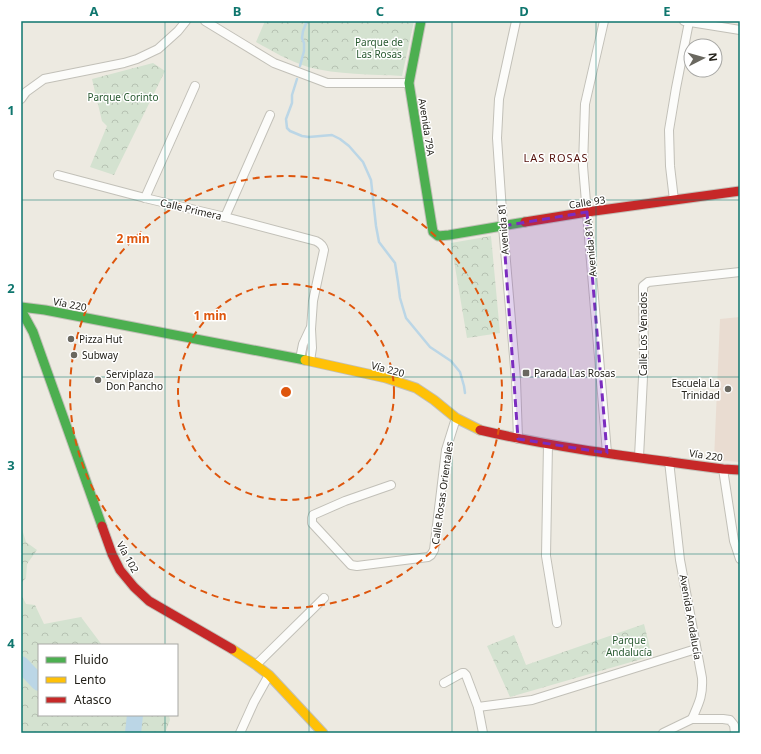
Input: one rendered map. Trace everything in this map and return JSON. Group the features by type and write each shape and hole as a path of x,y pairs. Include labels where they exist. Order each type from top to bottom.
{"main road":[{"name":"Avenida 79A","path":"422,21 409,83 433,232 438,236"},
{"name":"Calle 93","path":"438,236 587,212 740,191"},
{"name":"Vía 220","path":"21,307 45,310 300,359 386,378 416,388 456,418 479,430 518,439 607,453 740,470"},
{"name":"Vía 102","path":"21,310 33,332 112,554 120,570 134,587 149,601 240,654 269,675 322,733"},
{"path":"33,332 36,317 45,310"}],"street":[{"path":"21,99 26,92 44,79 137,59 158,49 178,31 186,21"},
{"path":"205,21 274,63 327,83 409,83"},
{"name":"Avenida 81","path":"516,21 499,99 498,138 502,226 516,380 518,439"},
{"name":"Avenida 81A","path":"604,21 585,104 583,166 607,453"},
{"path":"674,200 670,166 669,130 687,22 740,30"},
{"path":"145,198 195,86"},
{"path":"225,217 270,115"},
{"name":"Calle Primera","path":"58,175 225,217 320,243 323,246 324,254 313,301 311,329"},
{"name":"Calle Los Venados","path":"640,457 644,357 643,286 648,282 740,272"},
{"path":"300,359 303,344 311,329"},
{"path":"310,361 312,348 311,329"},
{"name":"Calle Rosas Orientales","path":"391,485 345,501 313,515 312,523 351,565 357,566 428,557 431,555 434,550 446,450 456,418"},
{"path":"548,444 546,556 557,623"},
{"name":"Avenida Andalucía","path":"669,461 680,560 702,678 700,702 692,719"},
{"path":"723,469 740,559"},
{"path":"256,665 324,598"},
{"path":"478,707 532,700 696,649"},
{"path":"444,683 462,673 466,675 478,707 482,733"},
{"path":"240,733 254,702 269,675"},
{"path":"663,733 692,719 730,720 734,725 735,733"}],"highlighted area":[{"path":"587,212 607,453 518,439 503,226"}],"shaded area":[{"name":"Escuela La Trinidad","path":"740,317 740,462 714,460 720,319"}],"green space":[{"name":"Parque de Las Rosas","path":"265,21 414,21 402,76 331,72 319,70 294,62 256,42"},
{"name":"Parque Corinto","path":"153,63 165,71 114,175 90,167 107,126 102,121 92,79"},
{"path":"491,236 500,333 467,338 451,243"},
{"path":"21,526 26,542 37,550 27,564 26,578 21,583"},
{"path":"21,594 26,604 35,605 44,624 81,617 101,644 38,644 38,716 169,716 170,720 165,733 23,733 21,731"},
{"name":"Parque Andalucía","path":"644,624 652,656 510,697 487,646 514,635 526,665"}],"waterway":[{"path":"300,66 304,51 304,43 302,38 303,31 307,21"},
{"path":"297,79 292,95 292,103 286,119 287,128 290,131 302,136 309,137 332,135 349,146 363,162 371,180 379,242 395,263 400,298 406,318 430,347 451,361 460,372 465,393"},
{"path":"21,664 38,682"},
{"path":"133,733 135,716"}],"traffic: fast":[{"path":"421,21 409,83 433,232 438,236 449,235 525,222"},
{"path":"21,307 45,310 305,360"},
{"path":"21,310 33,332 102,526"}],"traffic: slow":[{"path":"305,360 386,378 416,388 456,418 480,430"},
{"path":"232,649 269,675 323,733"}],"traffic: jam":[{"path":"525,222 740,191"},
{"path":"480,430 540,443 723,469 740,470"},
{"path":"102,526 112,554 120,570 134,587 149,601 232,649"}],"place":[{"name":"Pizza Hut","path":"71,339"},
{"name":"Subway","path":"74,355"},
{"name":"Parada Las Rosas","path":"526,373"},
{"name":"Serviplaza Don Pancho","path":"98,380"},
{"name":"Escuela La Trinidad","path":"728,389"}],"district":[{"name":"LAS ROSAS","path":"556,157"}]}
